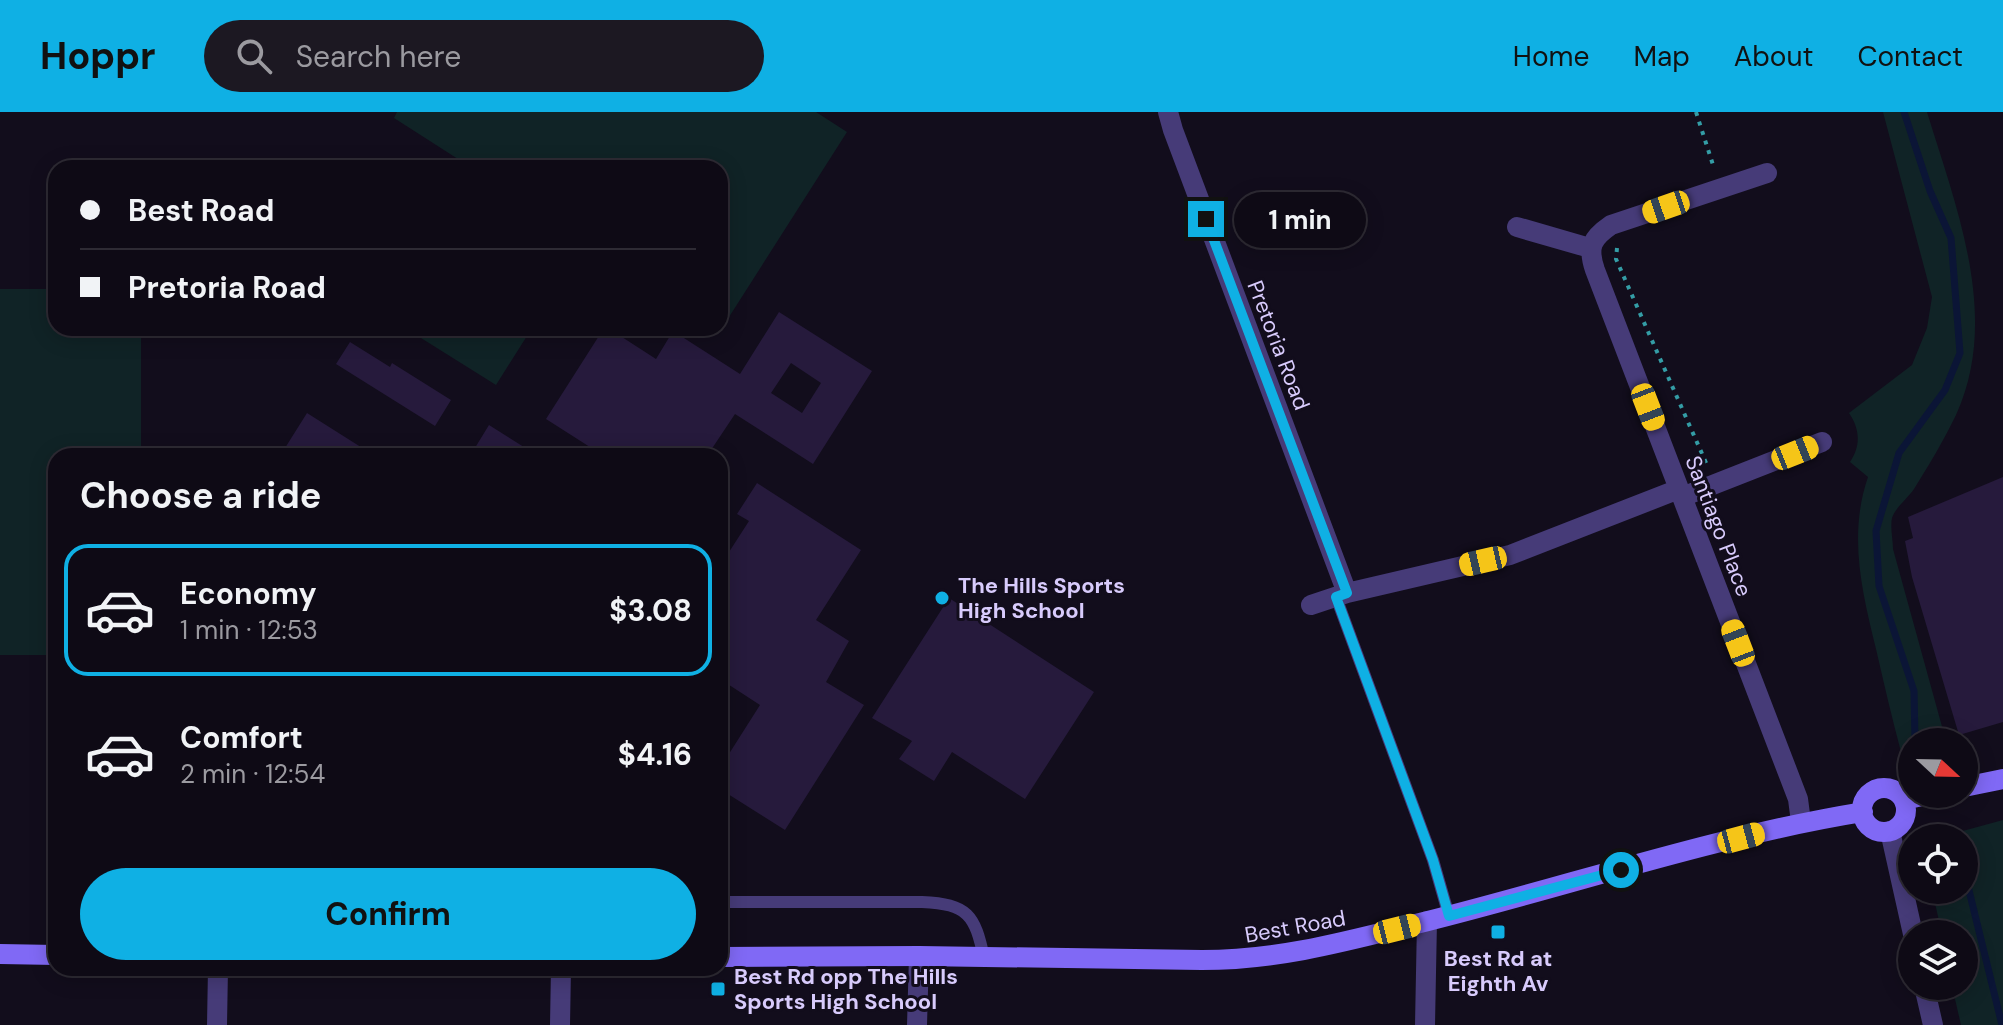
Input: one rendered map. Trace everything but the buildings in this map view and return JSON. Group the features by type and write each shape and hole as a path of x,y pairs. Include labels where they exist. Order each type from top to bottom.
{"main road":[{"path":"1978,784 2003,779"},
{"path":"1898,795 1881,789 1866,800 1864,818 1872,828 1890,831 1904,819 1904,808"},
{"name":"Best Road","path":"728,957 1246,960 1315,950 1801,822 1863,812"},
{"path":"0,954 48,955"}],"street":[{"name":"Pretoria Road","path":"1168,112 1341,595"},
{"path":"1517,227 1590,248 1594,239 1611,225 1767,173"},
{"name":"Santiago Place","path":"1590,248 1595,270 1798,799 1801,822"},
{"path":"1311,605 1510,555 1681,493 1716,485 1822,442"},
{"path":"1890,831 1910,920"},
{"path":"1425,1025 1427,921"},
{"path":"917,1025 919,956"},
{"path":"217,1025 218,976"},
{"path":"560,1025 561,976"},
{"path":"1927,1000 1933,1025"}],"lane":[{"path":"1341,595 1433,860 1449,916"},
{"path":"728,902 950,904 963,911 972,922 984,958"}],"path":[{"path":"1696,112 1720,188"},
{"path":"1625,242 1617,247 1616,259 1716,485"}],"green space":[{"path":"397,112 816,112 847,132 728,319 728,160 460,160 394,118"},
{"path":"1883,112 1927,112 1961,224 1969,262 1975,340 1969,378 1956,415 1914,489 1892,518 1893,549 1942,728 1898,728 1898,740 1862,585 1859,520 1868,477 1850,462 1858,438 1849,413 1912,365 1927,328 1932,297"},
{"path":"0,289 48,289 48,336 141,336 141,448 48,448 48,655 0,655"},
{"path":"418,336 527,336 496,385"},
{"path":"2003,820 2003,1025 1961,1025 1955,1000 1978,1000 1978,920 1939,920 1935,904 1978,904 1978,827"}],"waterway":[{"path":"1904,112 1930,191 1951,238 1960,353 1945,390 1899,453 1876,531 1879,586 1914,691 1915,728"},
{"path":"1972,904 2002,1025"}],"place":[{"name":"The Hills Sports High School","path":"942,598"},
{"name":"Best Rd at Eighth Av","path":"1498,932"},
{"name":"Best Rd opp The Hills Sports High School","path":"718,989"}],"route":[{"path":"1206,219 1347,593 1336,597 1433,860 1449,916 1621,870"}]}
